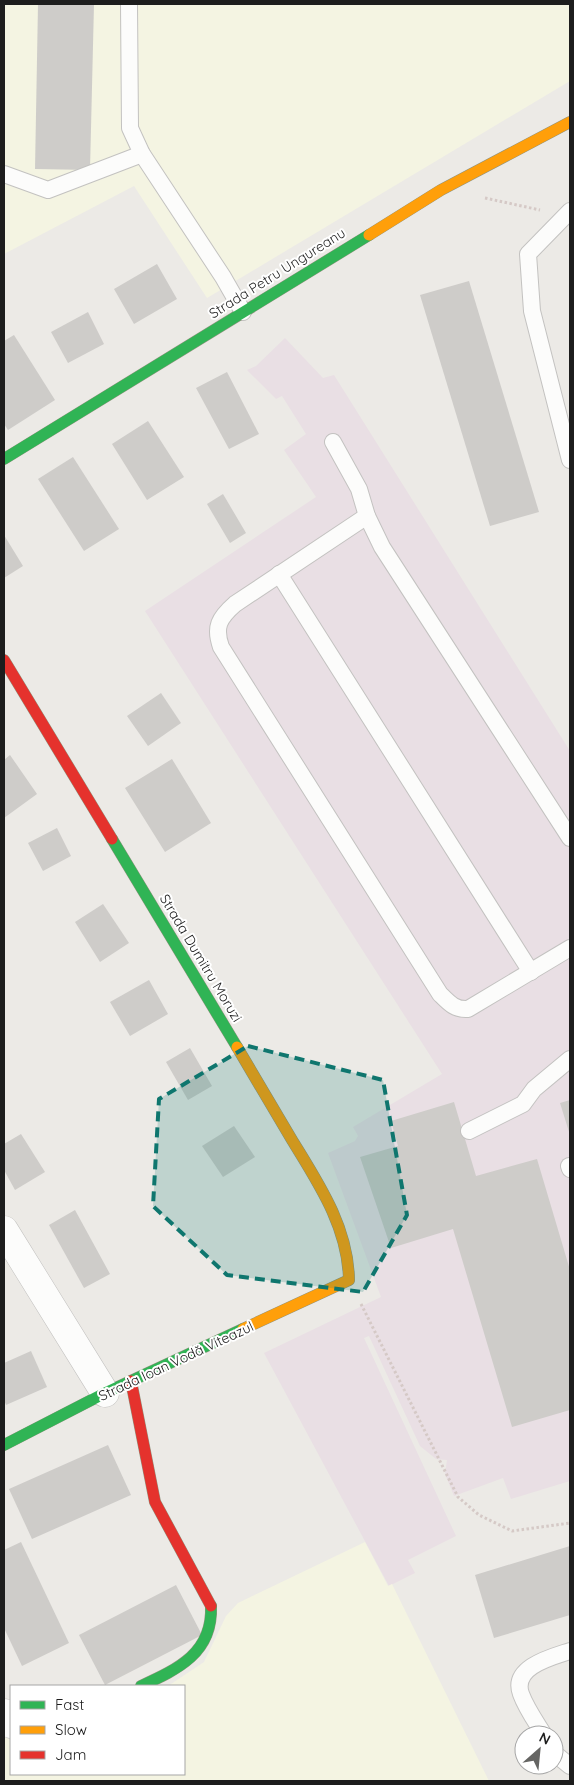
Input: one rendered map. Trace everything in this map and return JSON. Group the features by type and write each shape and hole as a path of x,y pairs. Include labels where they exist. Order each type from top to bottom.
{"street":[{"name":"Strada Petru Ungureanu","path":"4,459 441,190 570,122"},
{"name":"Strada Dumitru Moruzi","path":"4,660 325,1194 343,1232 350,1260 349,1280"},
{"path":"4,1230 105,1394"},
{"name":"Strada Ioan Vodă Viteazul","path":"4,1445 131,1381 349,1280"},
{"path":"131,1381 150,1486 156,1502 211,1603 213,1615 206,1640 198,1652 183,1665 143,1685"}],"lane":[{"path":"129,4 130,128 142,154 223,277 243,312"},
{"path":"4,174 48,190 142,154"},
{"path":"568,213 528,254 532,311 570,460"},
{"path":"333,442 359,489 367,516 382,548 570,838"},
{"path":"367,516 235,604 225,613 217,635 221,647 440,994 450,1005 461,1010 480,1003 570,948"},
{"path":"280,574 531,972"},
{"path":"469,1131 523,1104 534,1089 570,1059"},
{"path":"538,1725 520,1693 521,1681 528,1669 545,1659 570,1651"}],"path":[{"path":"482,198 568,213"},
{"path":"349,1280 458,1497 479,1515 512,1532 570,1523"}],"highlighted area":[{"path":"248,1046 383,1080 407,1215 363,1292 227,1275 153,1206 159,1099"}],"shaded area":[{"path":"4,4 570,4 570,81 207,298 134,186 4,254"},
{"path":"285,338 323,378 334,375 570,751 570,1481 511,1499 503,1478 454,1496 445,1474 447,1460 436,1459 420,1446 369,1336 364,1338 456,1536 408,1560 415,1573 389,1586 264,1353 381,1297 328,1153 355,1141 358,1136 353,1127 442,1074 145,611 316,497 284,450 306,434 282,396 276,399 247,370 256,366"},
{"path":"365,1542 388,1586 392,1584 489,1781 4,1781 4,1737 10,1740 10,1775 185,1775 185,1685 170,1685 204,1662 226,1616 238,1603"}],"building":[{"path":"38,4 94,4 90,170 35,169"},
{"path":"157,264 177,299 134,324 114,289"},
{"path":"469,281 539,512 490,526 420,295"},
{"path":"88,312 104,344 68,363 51,332"},
{"path":"14,335 55,400 8,430 4,424 4,341"},
{"path":"227,372 259,434 229,449 196,388"},
{"path":"148,421 184,477 147,500 112,444"},
{"path":"73,457 119,529 84,551 38,479"},
{"path":"223,494 246,533 230,543 207,504"},
{"path":"4,535 23,566 4,578"},
{"path":"161,693 181,723 148,746 127,716"},
{"path":"10,755 37,794 4,818 4,760"},
{"path":"172,759 211,823 165,852 125,788"},
{"path":"57,828 71,856 43,871 28,843"},
{"path":"103,904 129,943 100,962 75,922"},
{"path":"149,980 168,1014 130,1036 110,1002"},
{"path":"190,1048 212,1086 188,1100 166,1062"},
{"path":"570,1100 570,1135 560,1103"},
{"path":"454,1102 476,1176 537,1159 570,1270 570,1410 512,1427 453,1229 391,1248 360,1157 398,1146 391,1121"},
{"path":"234,1126 255,1157 223,1177 202,1146"},
{"path":"21,1134 45,1172 15,1190 4,1170 4,1144"},
{"path":"75,1210 110,1274 84,1288 49,1225"},
{"path":"31,1351 47,1387 6,1405 4,1400 4,1363"},
{"path":"108,1445 131,1495 32,1539 9,1489"},
{"path":"21,1542 69,1643 22,1666 4,1628 4,1550"},
{"path":"570,1546 570,1615 494,1638 475,1575"},
{"path":"176,1585 202,1635 105,1685 79,1635"}],"traffic: fast":[{"path":"4,459 369,235"},
{"path":"112,839 237,1047"},
{"path":"4,1445 105,1393 243,1329"},
{"path":"143,1685 180,1666 191,1657 206,1636 210,1622 211,1606"}],"traffic: slow":[{"path":"369,235 441,190 570,122"},
{"path":"237,1047 322,1190 338,1224 347,1261 349,1280 243,1329"}],"traffic: jam":[{"path":"4,660 112,839"},
{"path":"131,1381 155,1502 211,1606"}]}
